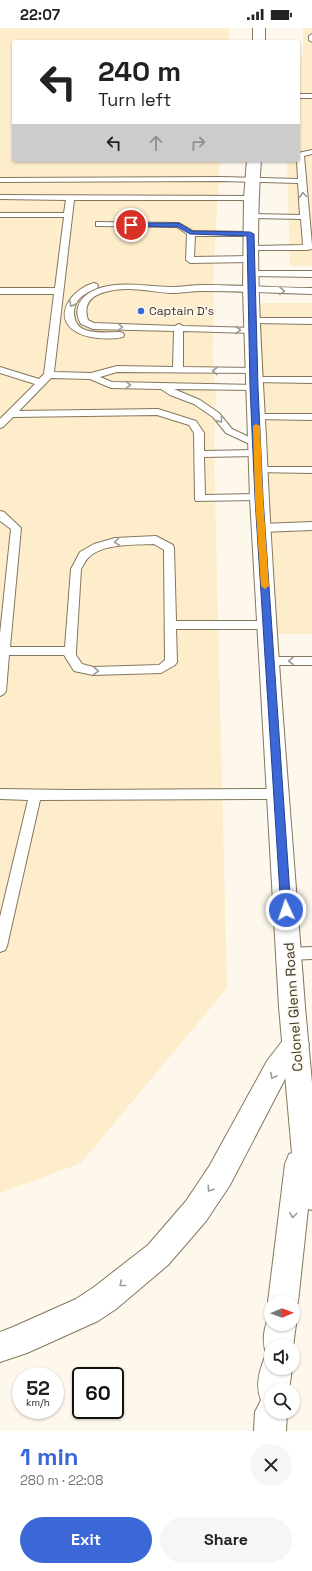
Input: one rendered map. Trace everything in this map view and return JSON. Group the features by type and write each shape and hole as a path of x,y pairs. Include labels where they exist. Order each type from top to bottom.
{"main road":[{"path":"259,28 259,40"},
{"name":"Colonel Glenn Road","path":"252,229 252,325 254,379 259,498 268,625 269,661 279,794 288,954 304,1044 303,1134 284,1295"},
{"path":"0,1347 16,1342 87,1310 105,1298 158,1255 196,1211 220,1175 276,1070 304,1044"},
{"name":"Colonel Glenn Road","path":"303,1134 312,1196"},
{"path":"270,1431 271,1419"}],"lane":[{"path":"300,96 312,96"},
{"path":"300,155 312,152"},
{"path":"0,180 252,229 310,248 304,217 300,162"},
{"path":"302,181 252,229 200,288 176,282 109,281 93,286 80,293 73,301 69,310 71,321 77,329 97,335 195,330 312,321"},
{"path":"0,198 70,198 252,229 312,274"},
{"path":"0,425 49,375 70,198"},
{"path":"0,215 68,215"},
{"path":"99,224 179,225 190,233 252,229 304,217"},
{"path":"190,233 190,260 252,229"},
{"path":"252,229 312,291"},
{"path":"0,291 59,291"},
{"path":"178,370 179,331"},
{"path":"49,375 91,376 116,369 178,370 254,379"},
{"path":"0,370 41,383"},
{"path":"91,376 110,385 163,386 254,379 312,380"},
{"path":"163,386 173,393 197,402 216,415 229,431 258,456"},
{"path":"11,414 158,412 193,423 199,433 200,499 259,498"},
{"path":"256,417 312,417"},
{"path":"199,454 258,456 312,470"},
{"path":"0,515 16,528 0,691"},
{"path":"261,528 312,526"},
{"path":"156,540 169,548 170,625 171,662 161,669 94,671 78,668 70,656 70,651 76,569 84,556 98,547 115,542 156,540"},
{"path":"170,625 268,625"},
{"path":"4,651 70,651"},
{"path":"269,661 312,661"},
{"path":"0,794 279,794"},
{"path":"0,946 35,795"},
{"path":"288,954 312,953"}],"shaded area":[{"path":"0,28 229,28 229,40 12,40 12,162 220,162 214,259 213,371 216,387 214,454 227,988 81,1163 0,1193"},
{"path":"303,28 312,28 312,266 290,266 287,162 300,162 300,59 303,55"},
{"path":"252,303 312,303 312,634 268,634"}],"slow traffic":[{"path":"256,426 265,586"}],"place":[{"name":"Captain D's","path":"141,311"}],"route":[{"path":"131,225 179,225 190,233 250,234 252,248 252,330 259,498 286,910"}]}
